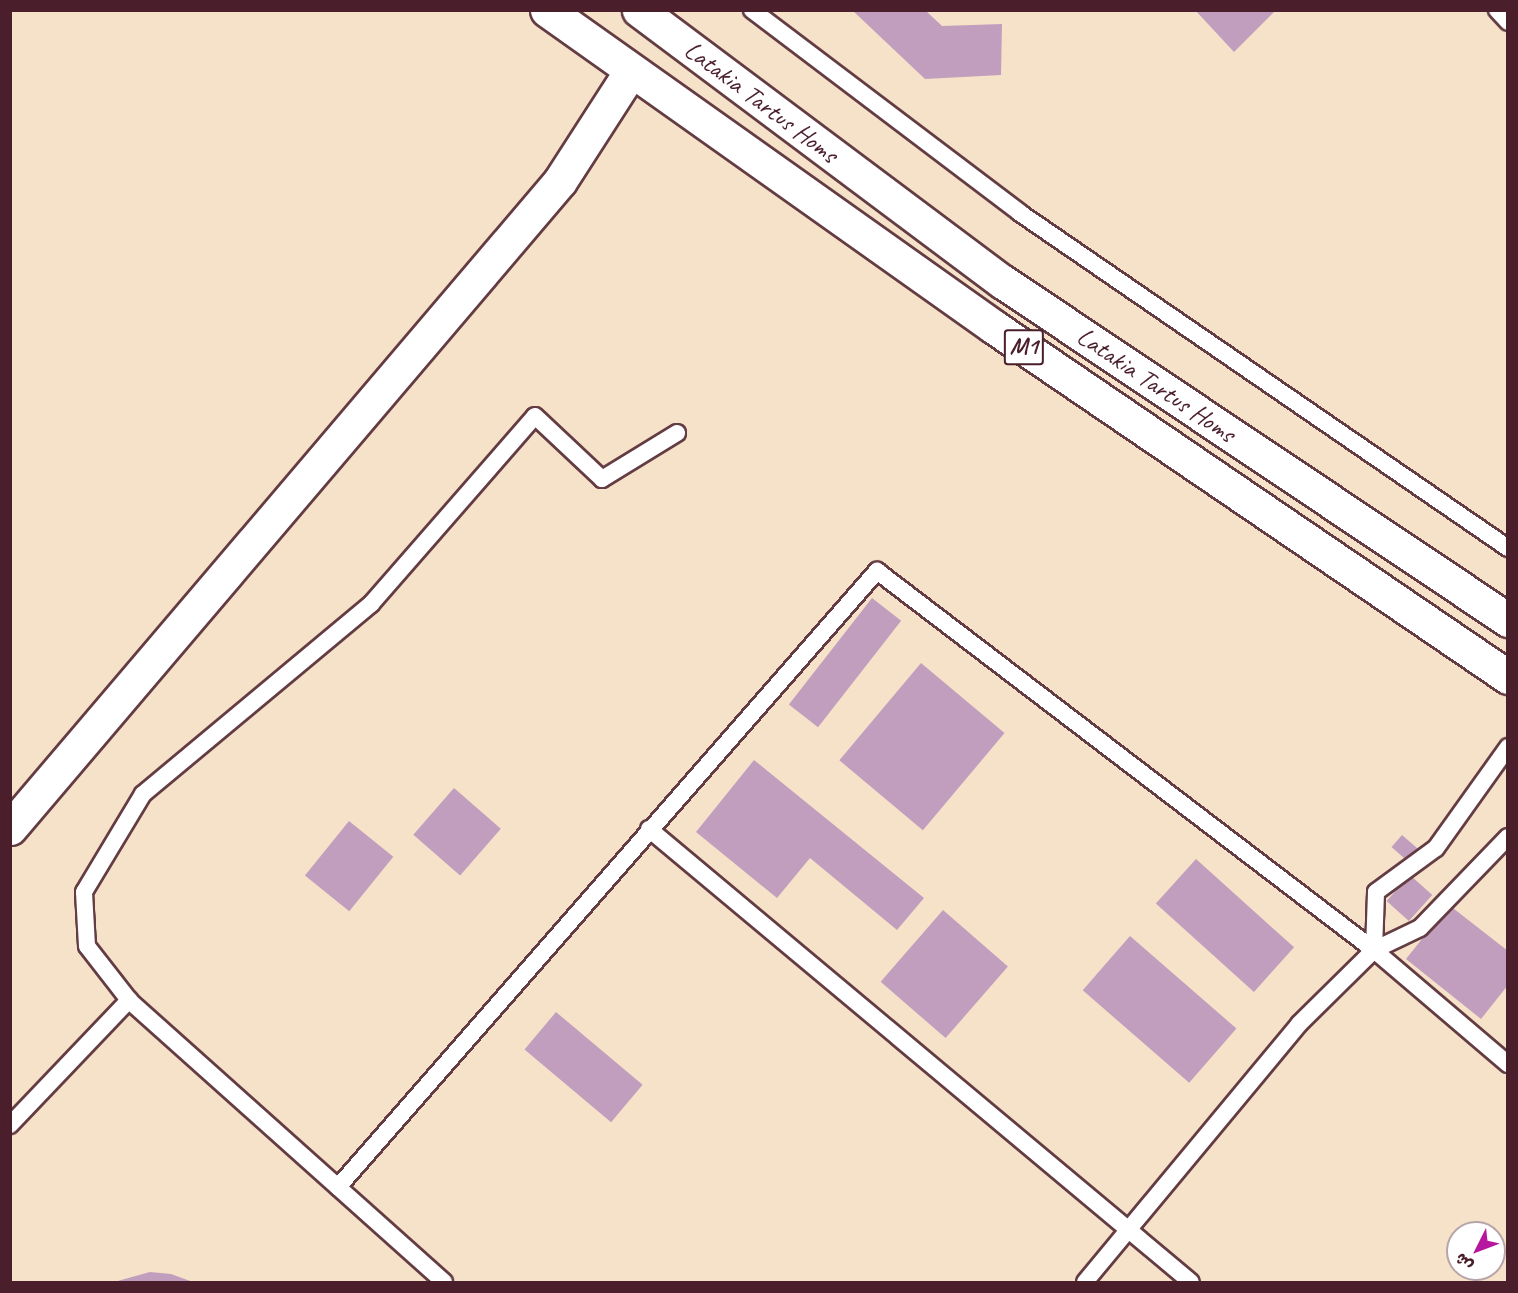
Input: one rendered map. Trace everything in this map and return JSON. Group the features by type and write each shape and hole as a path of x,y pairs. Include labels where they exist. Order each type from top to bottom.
{"main road":[{"name":"M1","path":"547,10 1004,333 1508,677"},
{"name":"Latakia Tartus Homs","path":"639,10 1003,282 1508,620"},
{"path":"10,828 560,181 631,71"}],"lane":[{"path":"752,10 1020,213 1508,548"},
{"path":"1497,10 1508,22"},
{"path":"444,1282 129,1000 87,946 84,892 143,794 371,604 535,417 602,479 676,433"},
{"path":"338,1187 877,571 1374,950 1508,1064"},
{"path":"1374,950 1376,892 1436,848 1508,747"},
{"path":"649,829 1191,1282"},
{"path":"1085,1282 1129,1232 1299,1024 1374,950 1420,928 1508,837"},
{"path":"10,1125 129,1000"}],"building":[{"path":"852,10 925,10 942,26 1002,24 1001,75 925,79"},
{"path":"1195,10 1276,10 1234,52"},
{"path":"872,598 901,621 818,727 789,704"},
{"path":"921,663 1004,733 923,830 839,760"},
{"path":"754,760 924,898 897,930 810,858 777,898 696,832"},
{"path":"454,788 501,829 460,875 413,835"},
{"path":"349,821 393,857 349,911 305,875"},
{"path":"1402,835 1419,850 1409,862 1392,847"},
{"path":"1196,859 1294,947 1254,992 1156,904"},
{"path":"1410,875 1432,895 1409,921 1387,901"},
{"path":"1449,905 1508,951 1508,985 1481,1019 1406,959"},
{"path":"943,910 1008,966 946,1038 881,982"},
{"path":"1130,936 1236,1029 1189,1083 1083,990"},
{"path":"556,1012 643,1085 611,1122 525,1050"},
{"path":"150,1272 171,1274 193,1282 114,1282"}]}
